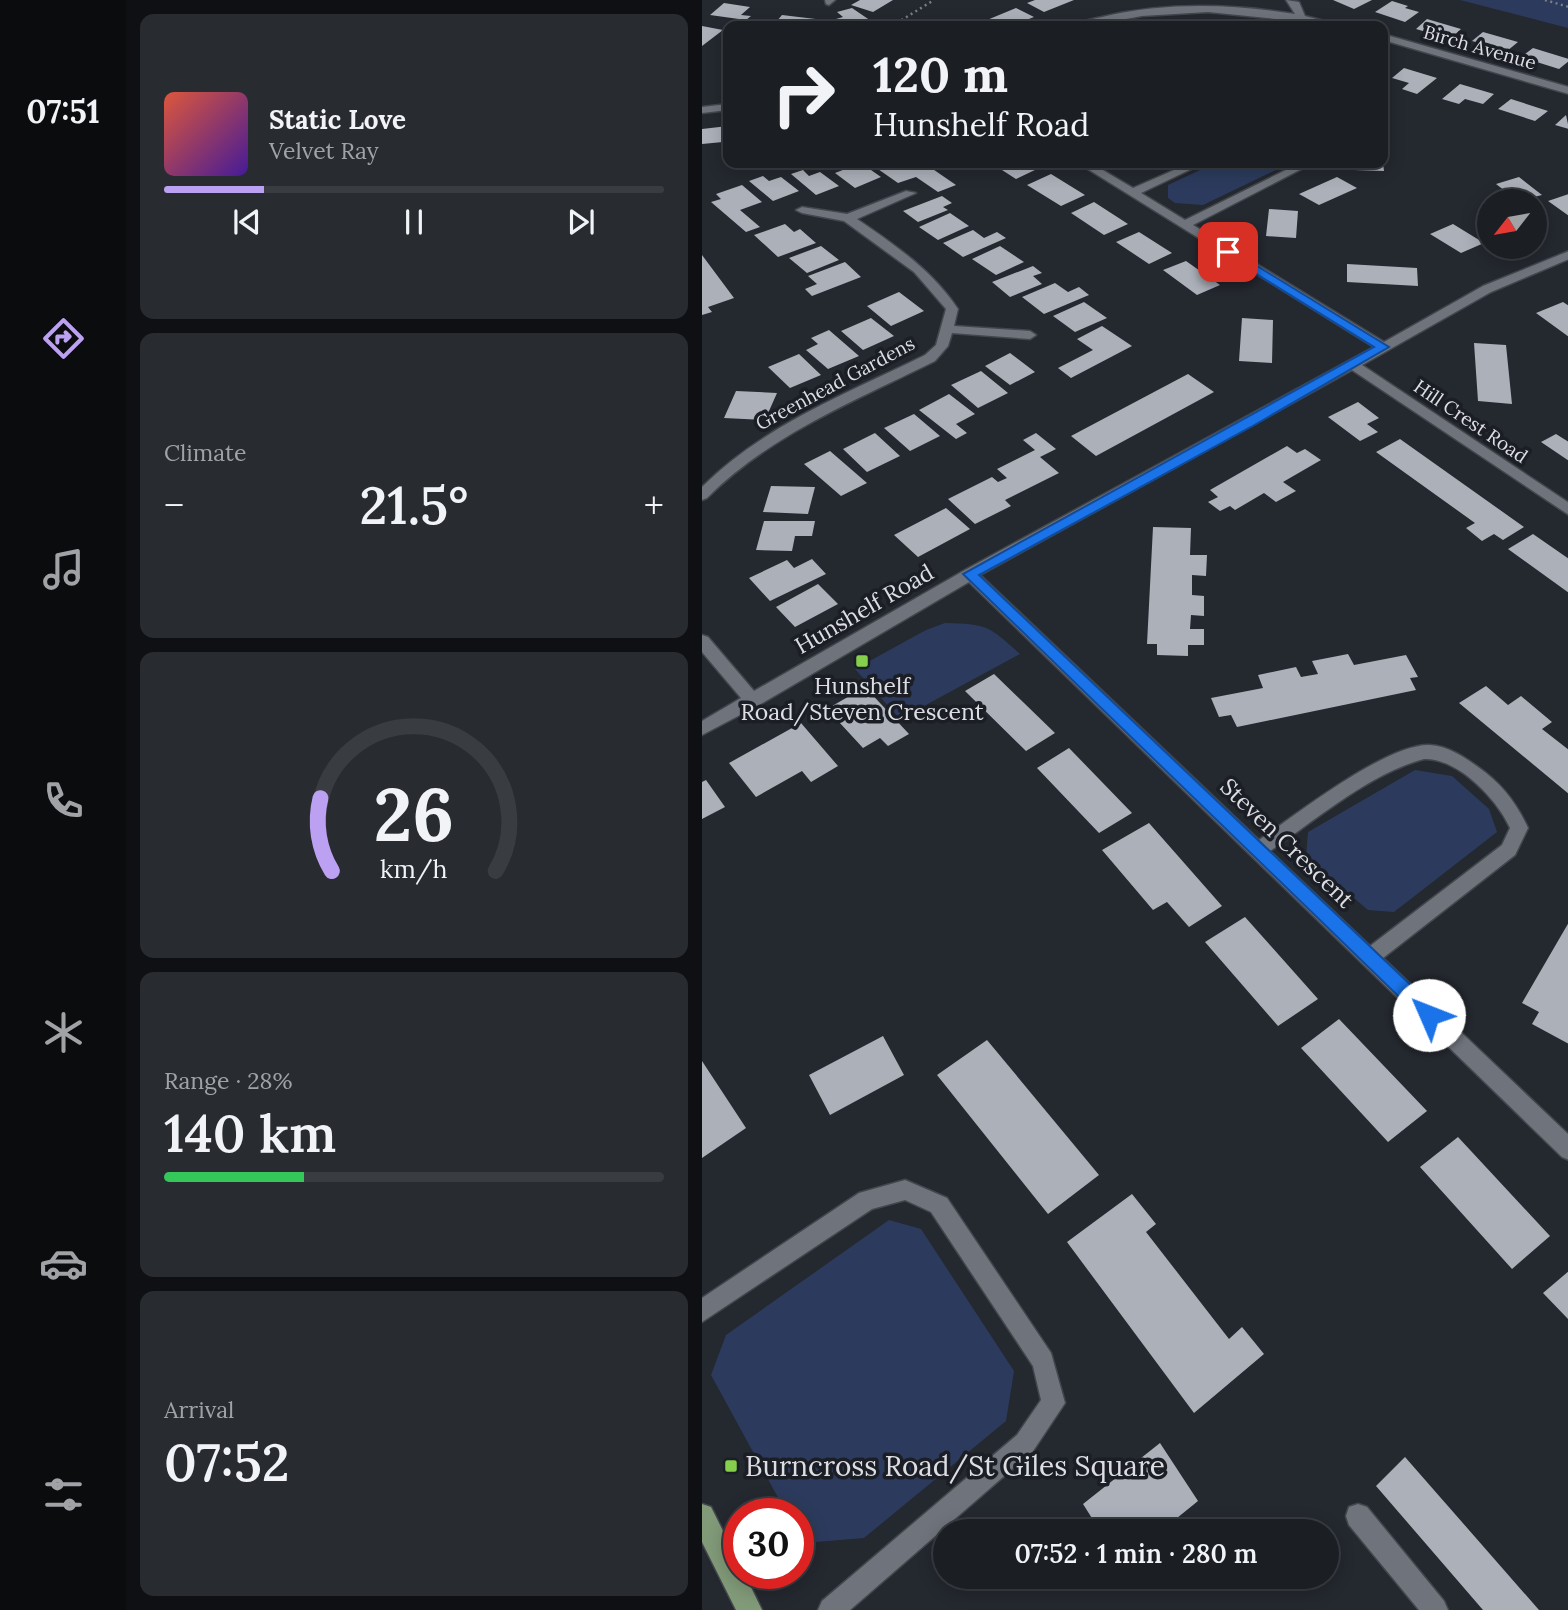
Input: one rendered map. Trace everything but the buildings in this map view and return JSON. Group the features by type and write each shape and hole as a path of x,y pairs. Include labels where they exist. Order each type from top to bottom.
{"main road":[{"path":"702,1516 749,1610"}],"street":[{"path":"1291,0 1296,4 1300,17"},
{"path":"1130,16 1133,3"},
{"path":"1104,21 1195,8 1228,9 1317,21"},
{"name":"Birch Avenue","path":"1388,38 1568,91"},
{"path":"702,110 723,108"},
{"path":"1092,168 1383,347"},
{"path":"1133,192 1188,168"},
{"path":"1184,225 1298,168"},
{"path":"848,218 910,193"},
{"path":"802,210 848,218 916,267 941,290 952,309 946,329 1030,335"},
{"name":"Hunshelf Road","path":"702,729 970,574 1247,424 1487,289 1568,254"},
{"name":"Greenhead Gardens","path":"702,495 716,479 765,442 930,358 942,346 946,329"},
{"name":"Hill Crest Road","path":"1352,364 1568,510"},
{"name":"Steven Crescent","path":"970,574 1568,1150"},
{"path":"702,641 753,701"},
{"path":"1258,850 1397,758 1425,751 1450,757 1481,777 1510,806 1515,817 1519,828 1509,850 1370,957"},
{"path":"702,1311 868,1200 905,1190 939,1205 1043,1361 1053,1403 1025,1443 830,1610"},
{"path":"1358,1516 1435,1610"}],"path":[{"path":"900,21 934,0"},
{"path":"1545,0 1568,6"}],"shaded area":[{"path":"1460,0 1568,0 1568,28"},
{"path":"1204,168 1280,168 1203,205 1175,203 1168,198 1168,185"},
{"path":"945,623 987,628 1020,654 900,719 855,669 926,630"},
{"path":"1415,770 1452,776 1489,809 1497,832 1394,912 1368,910 1306,857 1308,832"},
{"path":"889,1220 921,1229 1014,1371 1006,1421 864,1538 814,1542 814,1498 778,1498 711,1375 726,1335"}],"place":[{"name":"Hunshelf Road/Steven Crescent","path":"862,661"},
{"name":"Burncross Road/St Giles Square","path":"731,1466"}],"route":[{"path":"1228,252 1383,347 970,574 1429,1015"}]}
